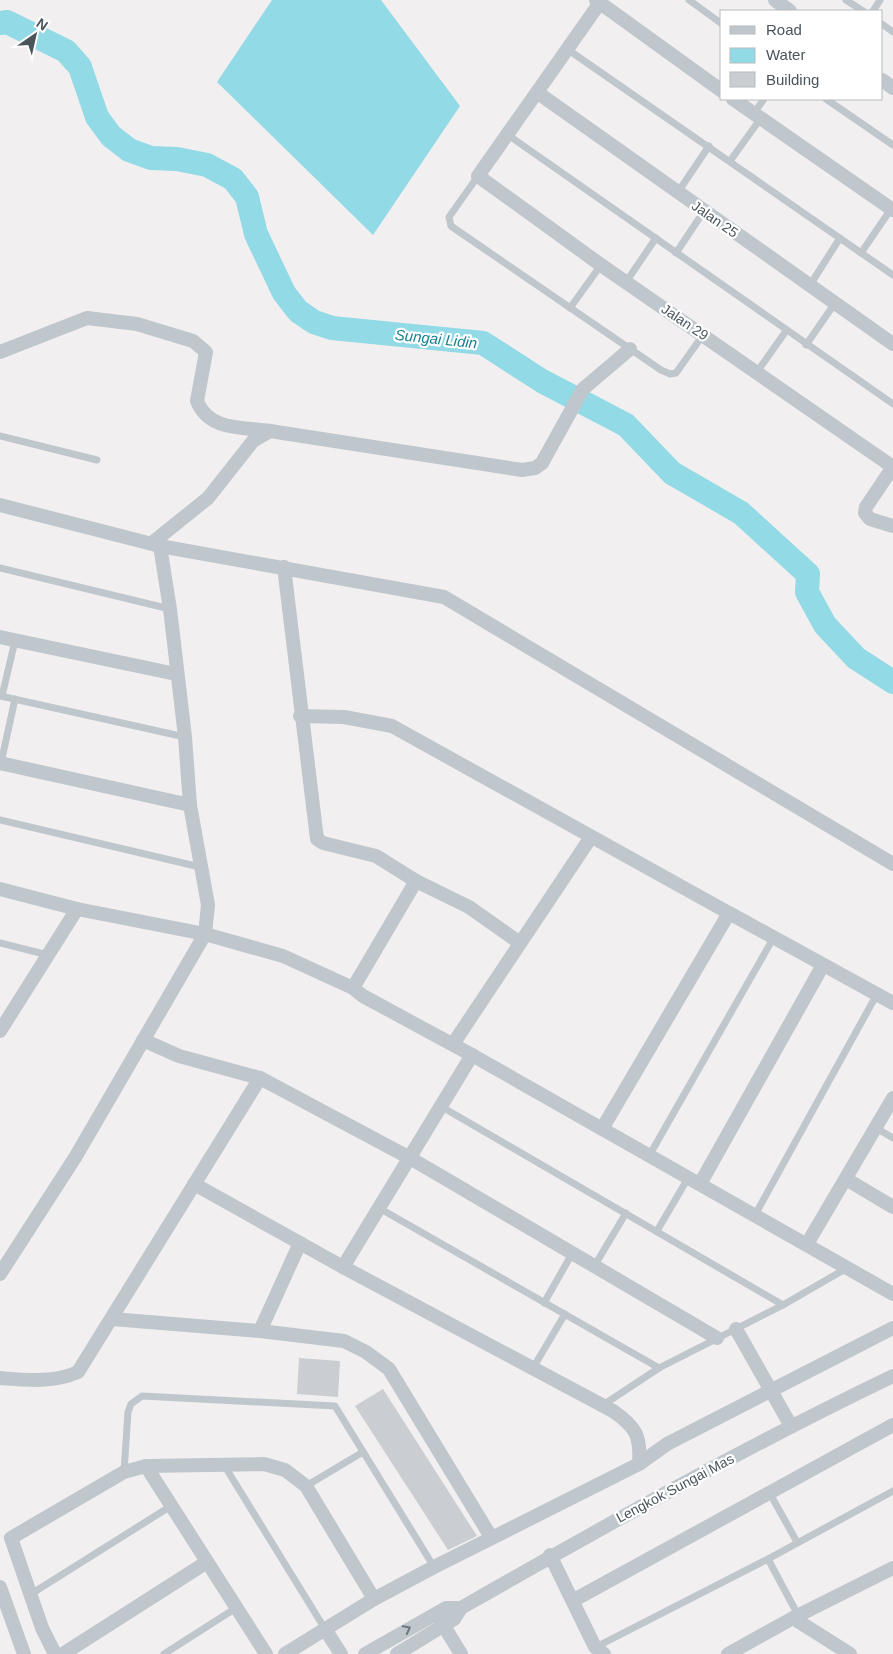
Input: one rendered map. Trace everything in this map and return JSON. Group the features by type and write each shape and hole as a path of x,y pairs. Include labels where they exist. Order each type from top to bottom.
{"street":[{"path":"775,0 789,10"},
{"path":"478,176 538,93 597,2 720,90"},
{"name":"Jalan 25","path":"538,93 893,344"},
{"path":"734,100 892,209"},
{"name":"Jalan 29","path":"478,176 600,265 893,467"},
{"path":"0,352 87,318 137,324 193,341 206,352 197,401 207,418 222,425 522,470 535,468 542,463 583,389 630,349"},
{"path":"156,544 208,498 253,441 270,431"},
{"path":"893,467 866,507 865,513 870,519 893,526"},
{"path":"0,505 156,544 444,597 893,864"},
{"path":"0,1274 76,1156 205,934 208,905 190,806 185,738 176,674 170,609 156,544"},
{"path":"284,567 300,716 317,840 376,856 416,882 470,907 520,943"},
{"path":"0,637 176,674"},
{"path":"300,716 344,717 392,726 822,965 893,1002"},
{"path":"0,763 190,806"},
{"path":"453,1044 591,837"},
{"path":"353,988 416,882"},
{"path":"0,889 77,909 205,934 283,956 353,988 363,996 453,1044 893,1294"},
{"path":"0,1031 6,1011 49,955 77,909"},
{"path":"602,1129 729,912"},
{"path":"694,1181 822,965"},
{"path":"143,1040 179,1056 260,1078 410,1158 573,1252 716,1338"},
{"path":"343,1267 472,1055"},
{"path":"0,1378 52,1380 64,1378 78,1372 260,1078"},
{"path":"807,1244 893,1098"},
{"path":"846,1179 893,1207"},
{"path":"194,1184 343,1267 603,1405 627,1420 636,1431 640,1446 639,1464"},
{"path":"260,1331 300,1243"},
{"path":"112,1319 344,1340 366,1352 389,1369 491,1537"},
{"path":"285,1654 374,1599 434,1567 448,1562 491,1537 639,1464 667,1444 893,1328"},
{"path":"736,1329 773,1391 791,1426"},
{"name":"Lengkok Sungai Mas","path":"397,1654 440,1619 446,1608 461,1608 550,1555 791,1426 893,1376"},
{"path":"574,1600 893,1425"},
{"path":"56,1654 42,1628 31,1594 6,1540 124,1472 146,1466 264,1464 285,1470 306,1486 374,1599"},
{"path":"146,1466 266,1654"},
{"path":"550,1555 600,1651"},
{"path":"63,1654 207,1562"},
{"path":"728,1654 795,1616 893,1568"},
{"path":"0,1587 24,1654"},
{"path":"795,1616 850,1654"},
{"path":"440,1619 461,1654"},
{"name":"Lengkok Sungai Mas","path":"365,1654 440,1619"},
{"path":"325,1629 341,1654"}],"lane":[{"path":"689,0 720,23"},
{"path":"846,0 861,10"},
{"path":"567,49 893,275"},
{"path":"730,161 757,116 764,100"},
{"path":"827,100 893,144"},
{"path":"508,135 893,404"},
{"path":"678,192 709,146"},
{"path":"478,176 449,217 451,226 661,370 670,374 676,373 704,335"},
{"path":"861,253 892,209"},
{"path":"676,253 704,211"},
{"path":"626,282 656,238"},
{"path":"810,285 840,238"},
{"path":"570,308 600,265"},
{"path":"806,345 835,303"},
{"path":"757,372 786,331"},
{"path":"0,436 97,460"},
{"path":"0,568 170,609"},
{"path":"15,640 1,696 185,738"},
{"path":"0,763 15,699"},
{"path":"0,820 200,867"},
{"path":"649,1156 774,937"},
{"path":"0,943 49,955"},
{"path":"755,1215 876,994"},
{"path":"442,1107 783,1305"},
{"path":"876,1128 893,1138"},
{"path":"658,1231 694,1181"},
{"path":"379,1208 659,1368"},
{"path":"595,1265 626,1213"},
{"path":"544,1303 573,1252"},
{"path":"603,1405 659,1368 783,1305 847,1268"},
{"path":"533,1368 564,1314"},
{"path":"124,1472 128,1412 131,1404 142,1396 335,1406 434,1567"},
{"path":"306,1486 363,1452"},
{"path":"223,1465 325,1629"},
{"path":"600,1651 893,1491"},
{"path":"768,1492 798,1542"},
{"path":"31,1594 171,1506"},
{"path":"768,1559 795,1616"},
{"path":"164,1654 236,1608"}],"water":[{"path":"272,0 381,0 460,106 373,235 217,82"}],"building":[{"path":"299,1358 340,1361 338,1397 297,1394"},
{"path":"383,1389 477,1536 448,1550 355,1406"}],"waterway":[{"name":"Sungai Lidin","path":"0,23 7,22 66,51 80,67 97,117 111,136 129,150 151,158 177,159 207,165 233,179 247,197 256,234 284,293 298,311 314,322 332,328 483,343 542,381 626,425 672,473 741,513 808,574 807,592 825,625 856,658 893,682"}]}
